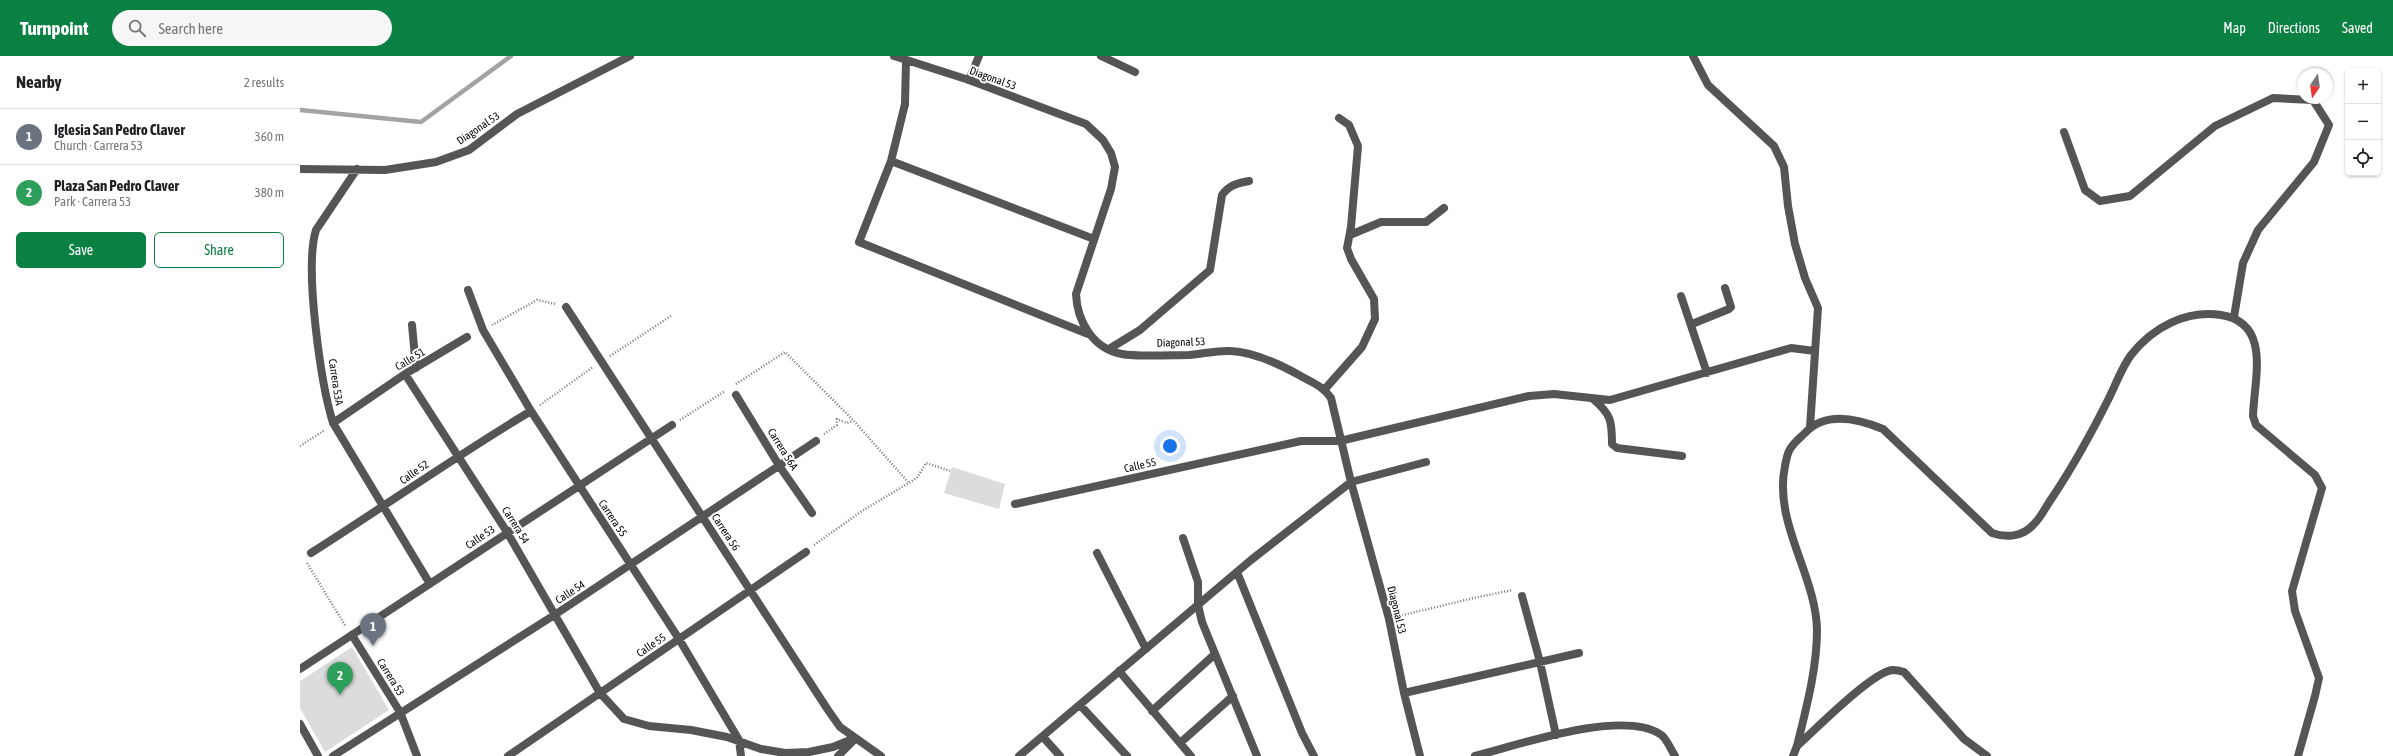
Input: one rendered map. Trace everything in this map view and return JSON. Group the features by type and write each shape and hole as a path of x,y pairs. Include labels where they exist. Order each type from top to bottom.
{"street":[{"name":"Diagonal 53","path":"300,169 385,170 436,162 469,150 517,114 630,56"},
{"name":"Diagonal 53","path":"894,56 968,80 1086,124 1103,140 1111,153 1115,167 1111,189 1076,294 1077,310 1088,334 1109,349 1122,354 1189,354 1230,350 1244,352 1286,368 1325,389 1330,398 1340,441 1389,619 1404,693 1420,756"},
{"path":"968,80 979,56"},
{"path":"1101,56 1135,72"},
{"path":"1693,56 1708,85 1774,146 1784,167 1788,206 1795,244 1805,278 1818,308 1810,427"},
{"path":"906,60 905,104 891,161 860,242 1088,334"},
{"path":"2064,132 2085,190 2100,201 2130,196 2215,126 2273,98 2313,100 2329,125 2314,162 2258,230 2243,263 2234,317"},
{"path":"1325,389 1362,347 1375,319 1374,299 1351,259 1347,248 1350,235 1358,146 1349,125 1339,118"},
{"path":"891,161 1094,239"},
{"name":"Carrera 53A","path":"356,169 316,230 311,250 314,299 326,400 333,423 430,584"},
{"path":"1109,349 1140,330 1210,270 1222,195 1226,190 1237,183 1249,181"},
{"path":"1350,235 1381,222 1426,222 1444,208"},
{"path":"1692,324 1729,309 1730,307 1725,288"},
{"name":"Carrera 55","path":"468,290 483,330 531,411 579,487 679,639 739,740 741,756"},
{"path":"1681,296 1692,324 1707,373"},
{"name":"Carrera 56","path":"566,307 828,710 840,727 882,756"},
{"path":"1792,756 1797,746 1814,667 1817,629 1813,604 1793,537 1782,483 1789,451 1810,427 1835,418 1862,420 1883,429 1992,533 2003,537 2017,535 2033,526 2079,458 2131,355 2154,332 2180,318 2208,313 2234,317 2245,324 2254,336 2257,355 2253,416 2256,425 2315,474 2322,488 2292,591 2295,611 2319,678 2298,756"},
{"path":"412,325 416,368"},
{"name":"Calle 51","path":"333,423 404,374 467,338"},
{"name":"Calle 55","path":"1015,504 1301,441 1340,441 1529,396 1554,394 1610,400 1791,348 1815,350"},
{"name":"Carrera 54","path":"404,374 508,532 600,693 624,719 635,724 691,730 739,740 761,749 785,753 810,752 833,747 855,738"},
{"name":"Carrera 56A","path":"736,395 780,467 812,513"},
{"path":"1593,399 1605,409 1611,419 1612,444 1617,448 1682,456"},
{"name":"Calle 52","path":"311,553 383,507 458,455 531,411"},
{"name":"Calle 53","path":"300,669 672,425"},
{"name":"Calle 54","path":"333,756 556,614 702,516 780,467 816,441"},
{"path":"1019,756 1237,572 1351,482 1426,462"},
{"path":"1183,538 1198,582 1198,605 1202,622 1257,756"},
{"name":"Calle 55","path":"508,756 806,552"},
{"path":"1097,553 1146,649"},
{"path":"1237,572 1302,733 1314,756"},
{"path":"1522,596 1540,662 1556,735"},
{"name":"Carrera 53","path":"352,635 400,712 417,756"},
{"path":"1404,693 1579,653"},
{"path":"1152,711 1215,654"},
{"path":"1797,746 1837,708 1879,676 1892,670 1904,672 1964,738 1987,756"},
{"path":"1118,671 1191,756"},
{"path":"1180,744 1233,696"},
{"path":"1080,705 1127,756"},
{"path":"300,724 318,756"},
{"path":"1475,756 1556,735 1616,724 1644,727 1661,734 1675,756"},
{"path":"1043,737 1060,756"},
{"path":"838,756 855,738"}],"path":[{"path":"483,330 537,300 566,307"},
{"path":"672,425 785,352 854,421 908,482"},
{"path":"816,441 837,425 837,419 848,423 854,421"},
{"path":"300,446 333,423"},
{"path":"806,552 828,534 908,482 917,478 926,464 950,471"},
{"path":"304,559 352,635"},
{"path":"1389,619 1511,590 1522,596"}],"shaded area":[{"path":"952,467 1005,484 999,509 944,493"},
{"path":"352,647 389,710 325,752 300,708 300,681"}],"waterway":[{"path":"300,110 421,122 511,56"}],"place":[{"name":"Iglesia San Pedro Claver","path":"373,646"},
{"name":"Plaza San Pedro Claver","path":"340,695"}]}
